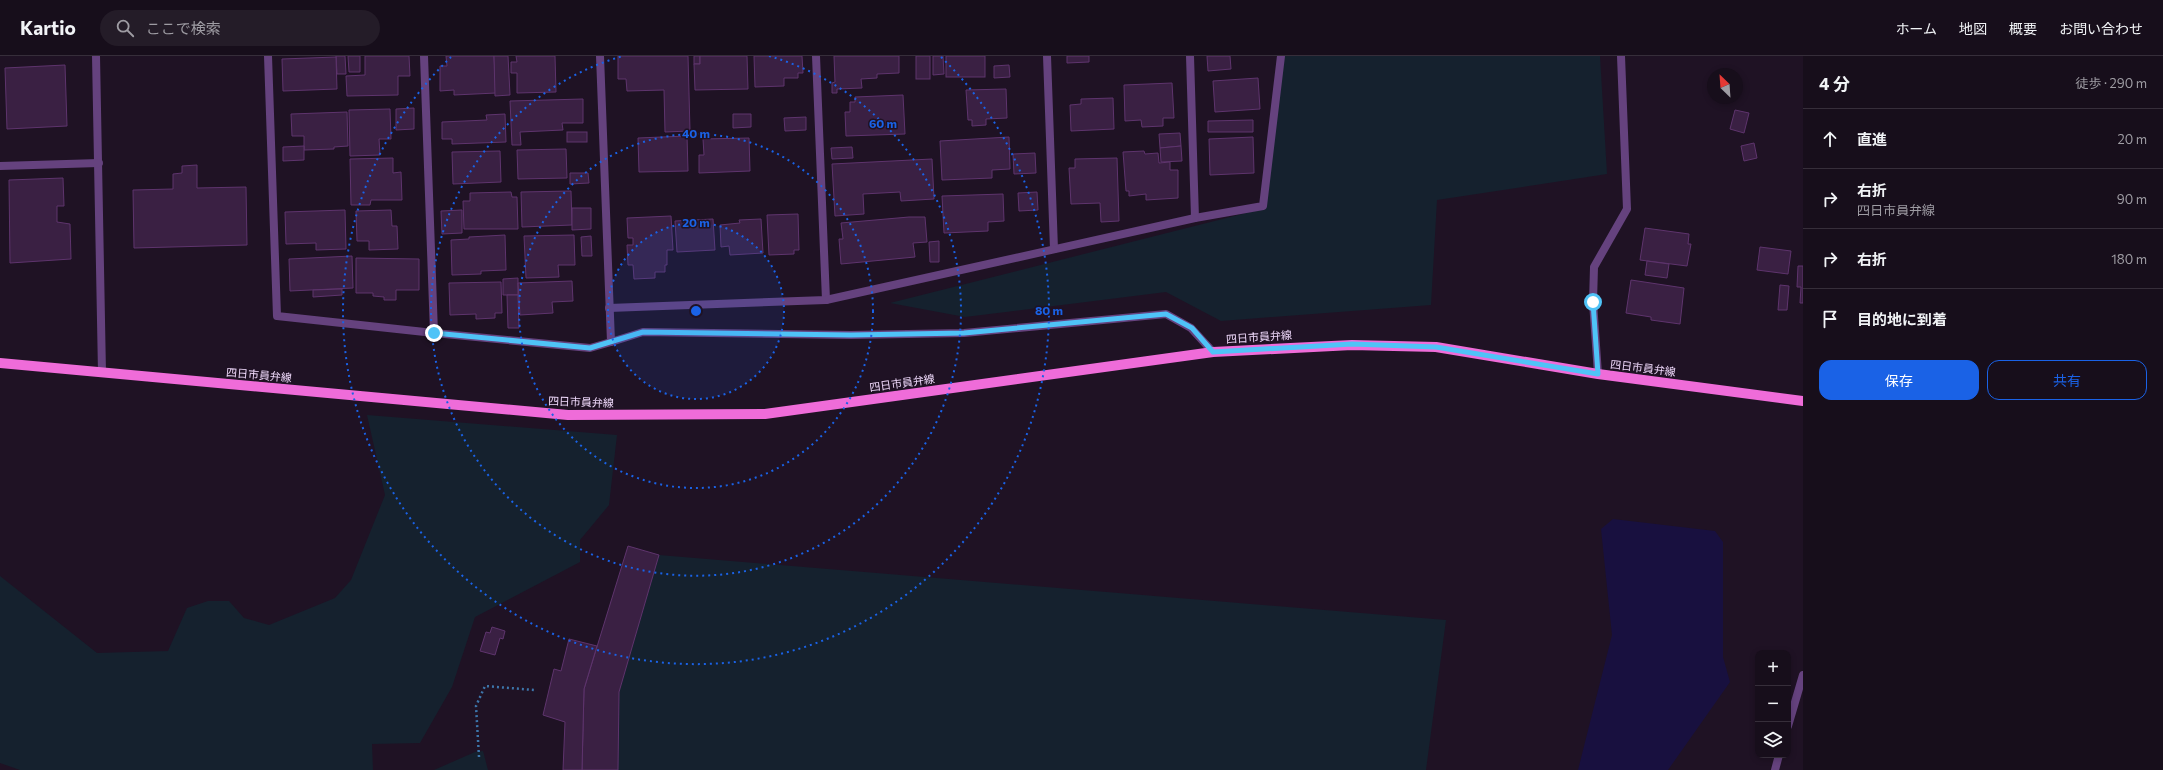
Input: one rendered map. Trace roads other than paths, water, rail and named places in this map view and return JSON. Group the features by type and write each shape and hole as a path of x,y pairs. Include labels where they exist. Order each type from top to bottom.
{"main road":[{"name":"四日市員弁線","path":"0,363 568,415 765,414 1213,352 1352,344 1436,347 1598,374 1803,401"}],"street":[{"path":"96,56 102,372"},
{"path":"268,56 277,316 590,348 643,332 851,335 964,333 1166,314 1192,328 1213,352"},
{"path":"424,56 434,333"},
{"path":"600,56 611,342"},
{"path":"816,56 826,300"},
{"path":"1047,56 1054,249"},
{"path":"1190,56 1195,218"},
{"path":"609,308 826,300 1195,218 1263,206 1280,56"},
{"path":"1598,374 1593,302 1594,267 1627,209 1621,56"},
{"path":"0,166 99,163"},
{"path":"1789,722 1803,676"},
{"path":"1775,770 1778,758"}]}
